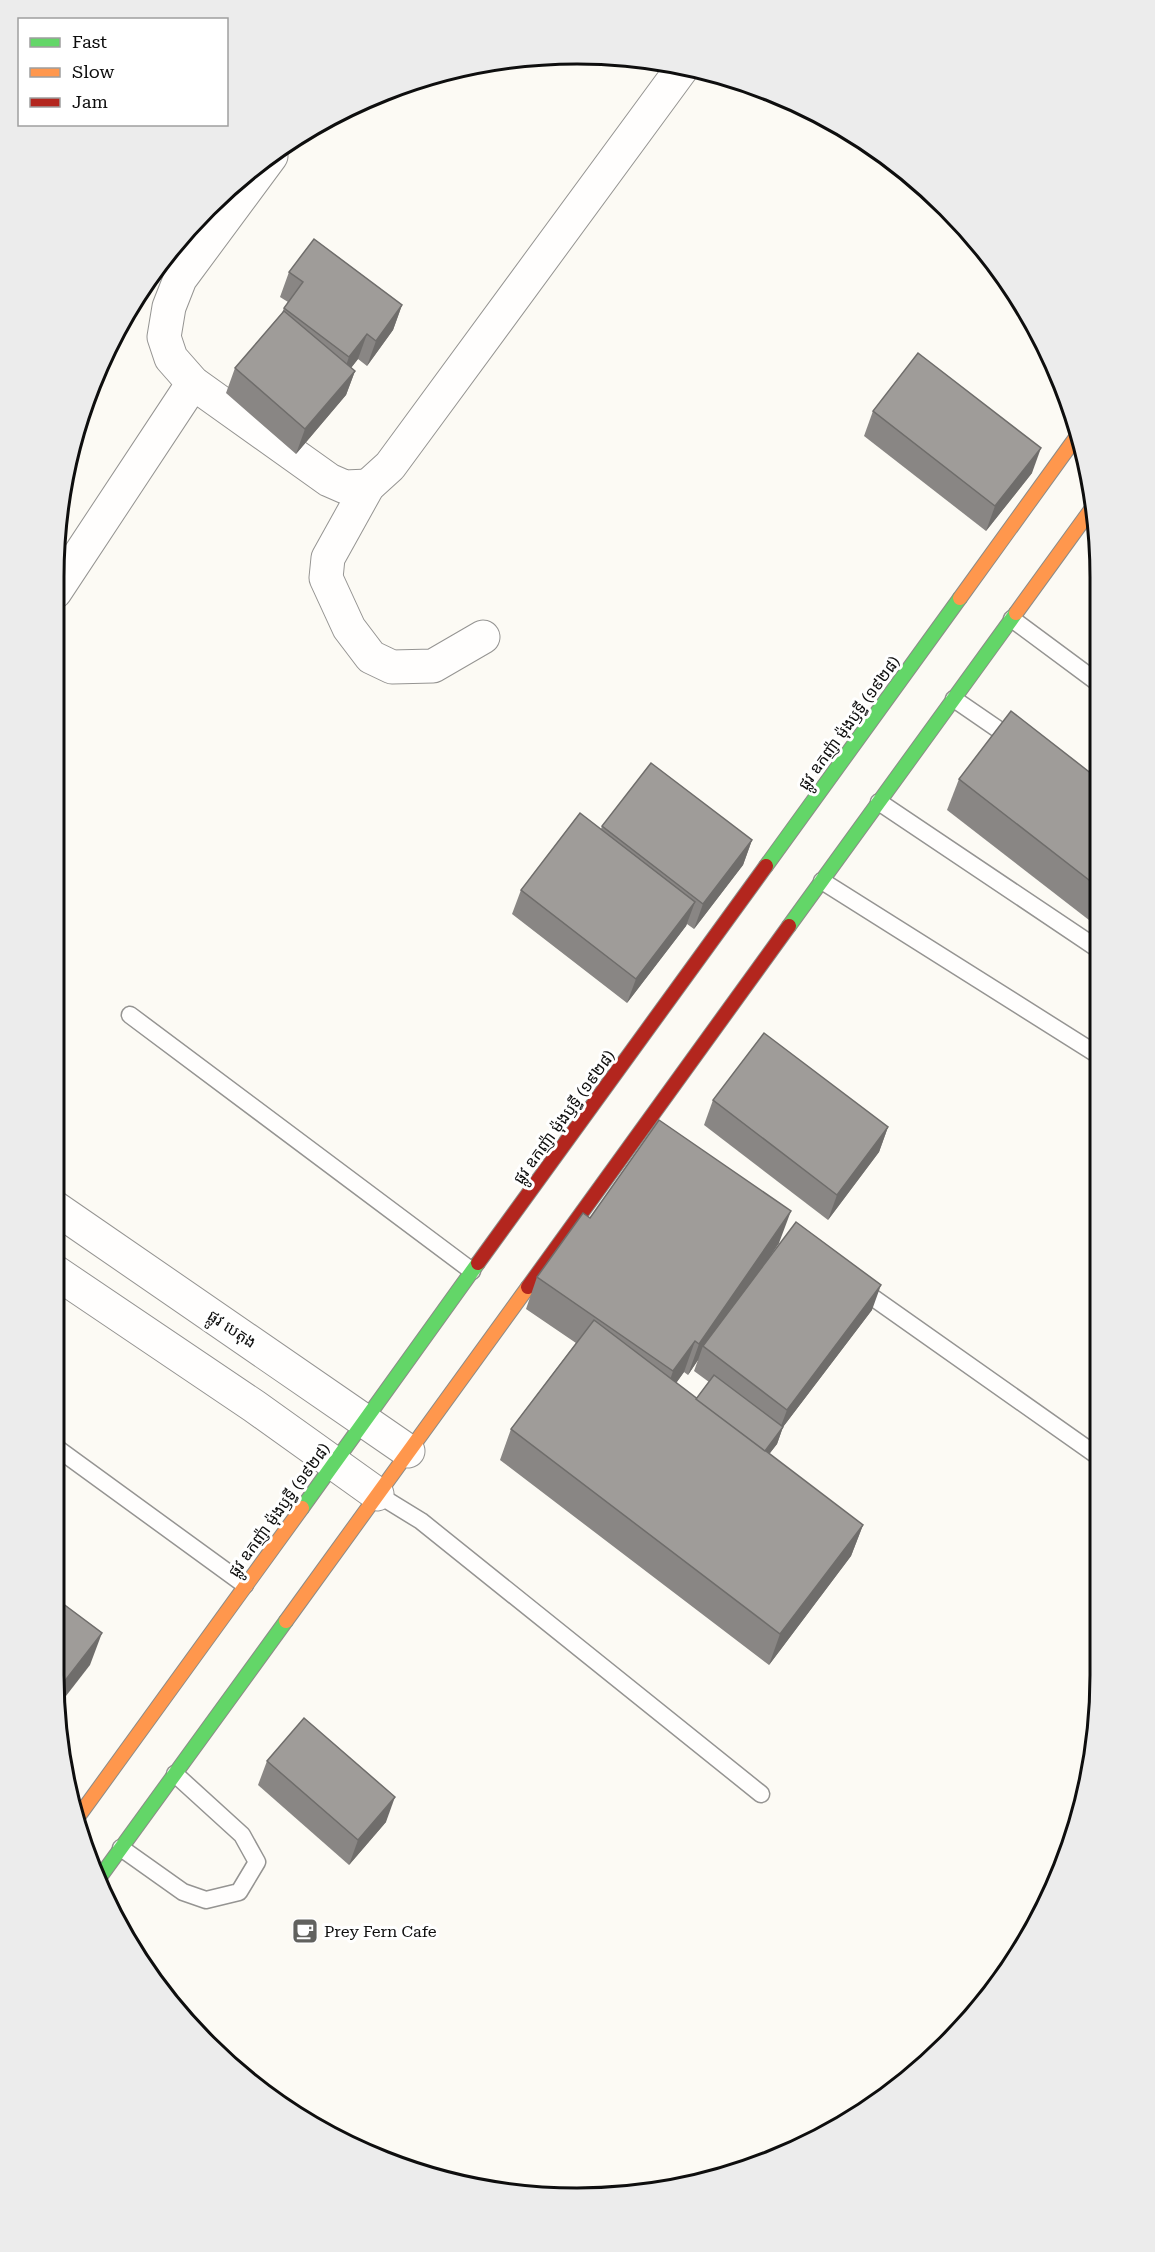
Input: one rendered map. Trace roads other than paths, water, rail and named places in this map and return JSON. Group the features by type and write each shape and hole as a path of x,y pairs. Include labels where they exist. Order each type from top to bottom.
{"main road":[{"name":"ផ្លូវ ឧកញ៉ា ម៉ុងឫទ្ធី (១៩២៨)","path":"83,1809 1072,443"},
{"path":"104,1871 1086,516"}],"street":[{"path":"483,637 433,666 392,667 371,657 348,628 326,578 328,558 368,486 390,466 678,74"},
{"path":"252,181 180,279 169,307 164,337 171,358 193,383 328,480 345,487 368,486"},
{"path":"64,578 193,383"},
{"name":"ផ្លូវ បេតុង","path":"64,1214 408,1451"},
{"path":"64,1278 254,1406 377,1494"}],"lane":[{"path":"1012,619 1090,677"},
{"path":"954,699 1031,753"},
{"path":"879,802 1090,944"},
{"path":"822,881 1090,1050"},
{"path":"130,1015 472,1271"},
{"path":"640,1131 656,1143"},
{"path":"846,1278 1090,1451"},
{"path":"64,1453 245,1585"},
{"path":"377,1494 421,1521 761,1794"},
{"path":"120,1848 183,1892 206,1900 239,1892 257,1862 242,1835 175,1774"}],"place":[{"name":"Prey Fern Cafe","path":"305,1931"}]}
